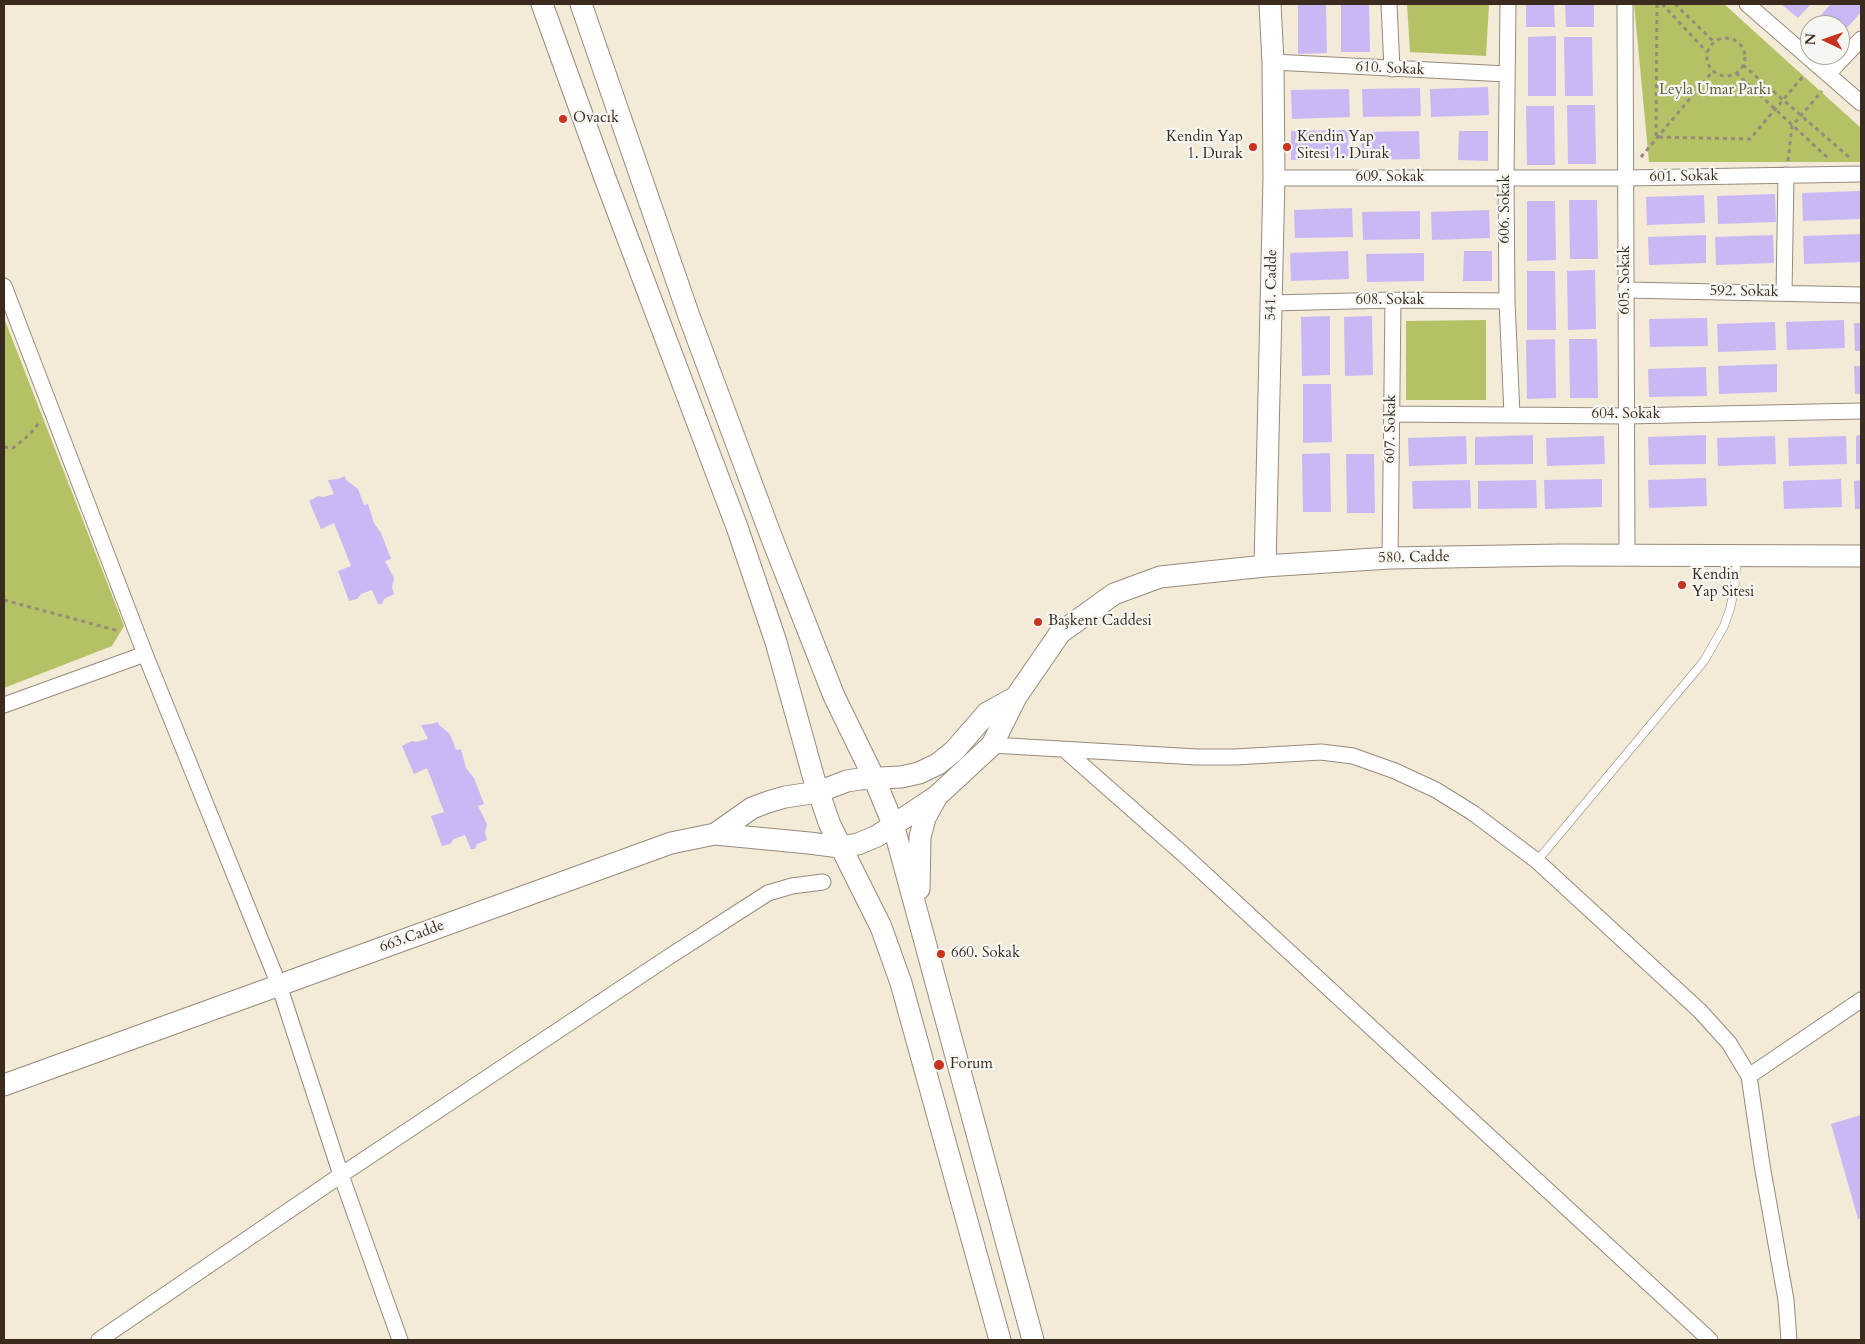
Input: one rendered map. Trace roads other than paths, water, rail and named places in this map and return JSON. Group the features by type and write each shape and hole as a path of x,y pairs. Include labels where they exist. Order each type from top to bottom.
{"main road":[{"path":"542,4 605,178 737,527 776,642 818,792 840,847 881,927 901,983 1000,1340"},
{"path":"581,4 689,316 771,536 834,696 874,778 893,824 1000,1224 1034,1340"},
{"name":"541. Cadde","path":"1265,566 1274,178 1273,62 1270,4"},
{"name":"580. Cadde","path":"992,745 1016,697 1060,633 1114,594 1160,577 1265,566 1390,558 1627,555 1861,556"},
{"name":"663.Cadde","path":"4,1085 671,843 715,834 752,808 785,797 818,792 847,781 900,777 919,773 938,764 954,751 987,713 1016,697"},
{"path":"715,834 840,847 858,844 877,836 937,796 992,745"},
{"path":"921,925 919,882 920,837 924,818 937,796"}],"street":[{"path":"1389,4 1392,69"},
{"name":"606. Sokak","path":"1508,4 1507,302 1512,415"},
{"name":"605. Sokak","path":"1625,4 1627,555"},
{"path":"1747,4 1826,81 1861,103"},
{"path":"1826,81 1861,39"},
{"name":"610. Sokak","path":"1273,62 1507,74"},
{"name":"601. Sokak","path":"1506,178 1845,174 1858,168"},
{"path":"1784,293 1786,175"},
{"name":"609. Sokak","path":"1274,178 1506,178"},
{"path":"4,286 145,654 279,985 341,1175 400,1340"},
{"name":"592. Sokak","path":"1626,290 1861,294"},
{"name":"608. Sokak","path":"1272,303 1393,300 1507,302"},
{"name":"607. Sokak","path":"1390,558 1393,300"},
{"name":"604. Sokak","path":"1391,414 1626,416 1861,411"},
{"path":"4,705 145,654"},
{"path":"992,745 1197,757 1236,757 1321,752 1354,756 1395,771 1436,790 1473,813 1537,861 1700,1011 1729,1043 1749,1076 1762,1165 1786,1300 1789,1340"},
{"path":"1065,750 1190,860 1710,1340"},
{"path":"99,1340 341,1175 768,893 792,886 823,882"},
{"path":"1749,1076 1861,1000"}],"lane":[{"path":"1537,861 1704,661 1721,632 1730,609 1734,592 1737,556"}],"place":[{"name":"Ovacık","path":"563,119"},
{"name":"Kendin Yap 1. Durak","path":"1253,147"},
{"name":"Kendin Yap Sitesi 1. Durak","path":"1287,147"},
{"name":"Kendin Yap Sitesi","path":"1682,585"},
{"name":"Başkent Caddesi","path":"1038,622"},
{"name":"660. Sokak","path":"941,954"},
{"name":"Forum","path":"939,1065"}],"park label":[{"name":"Leyla Umar Parkı","path":"1715,91"}]}
